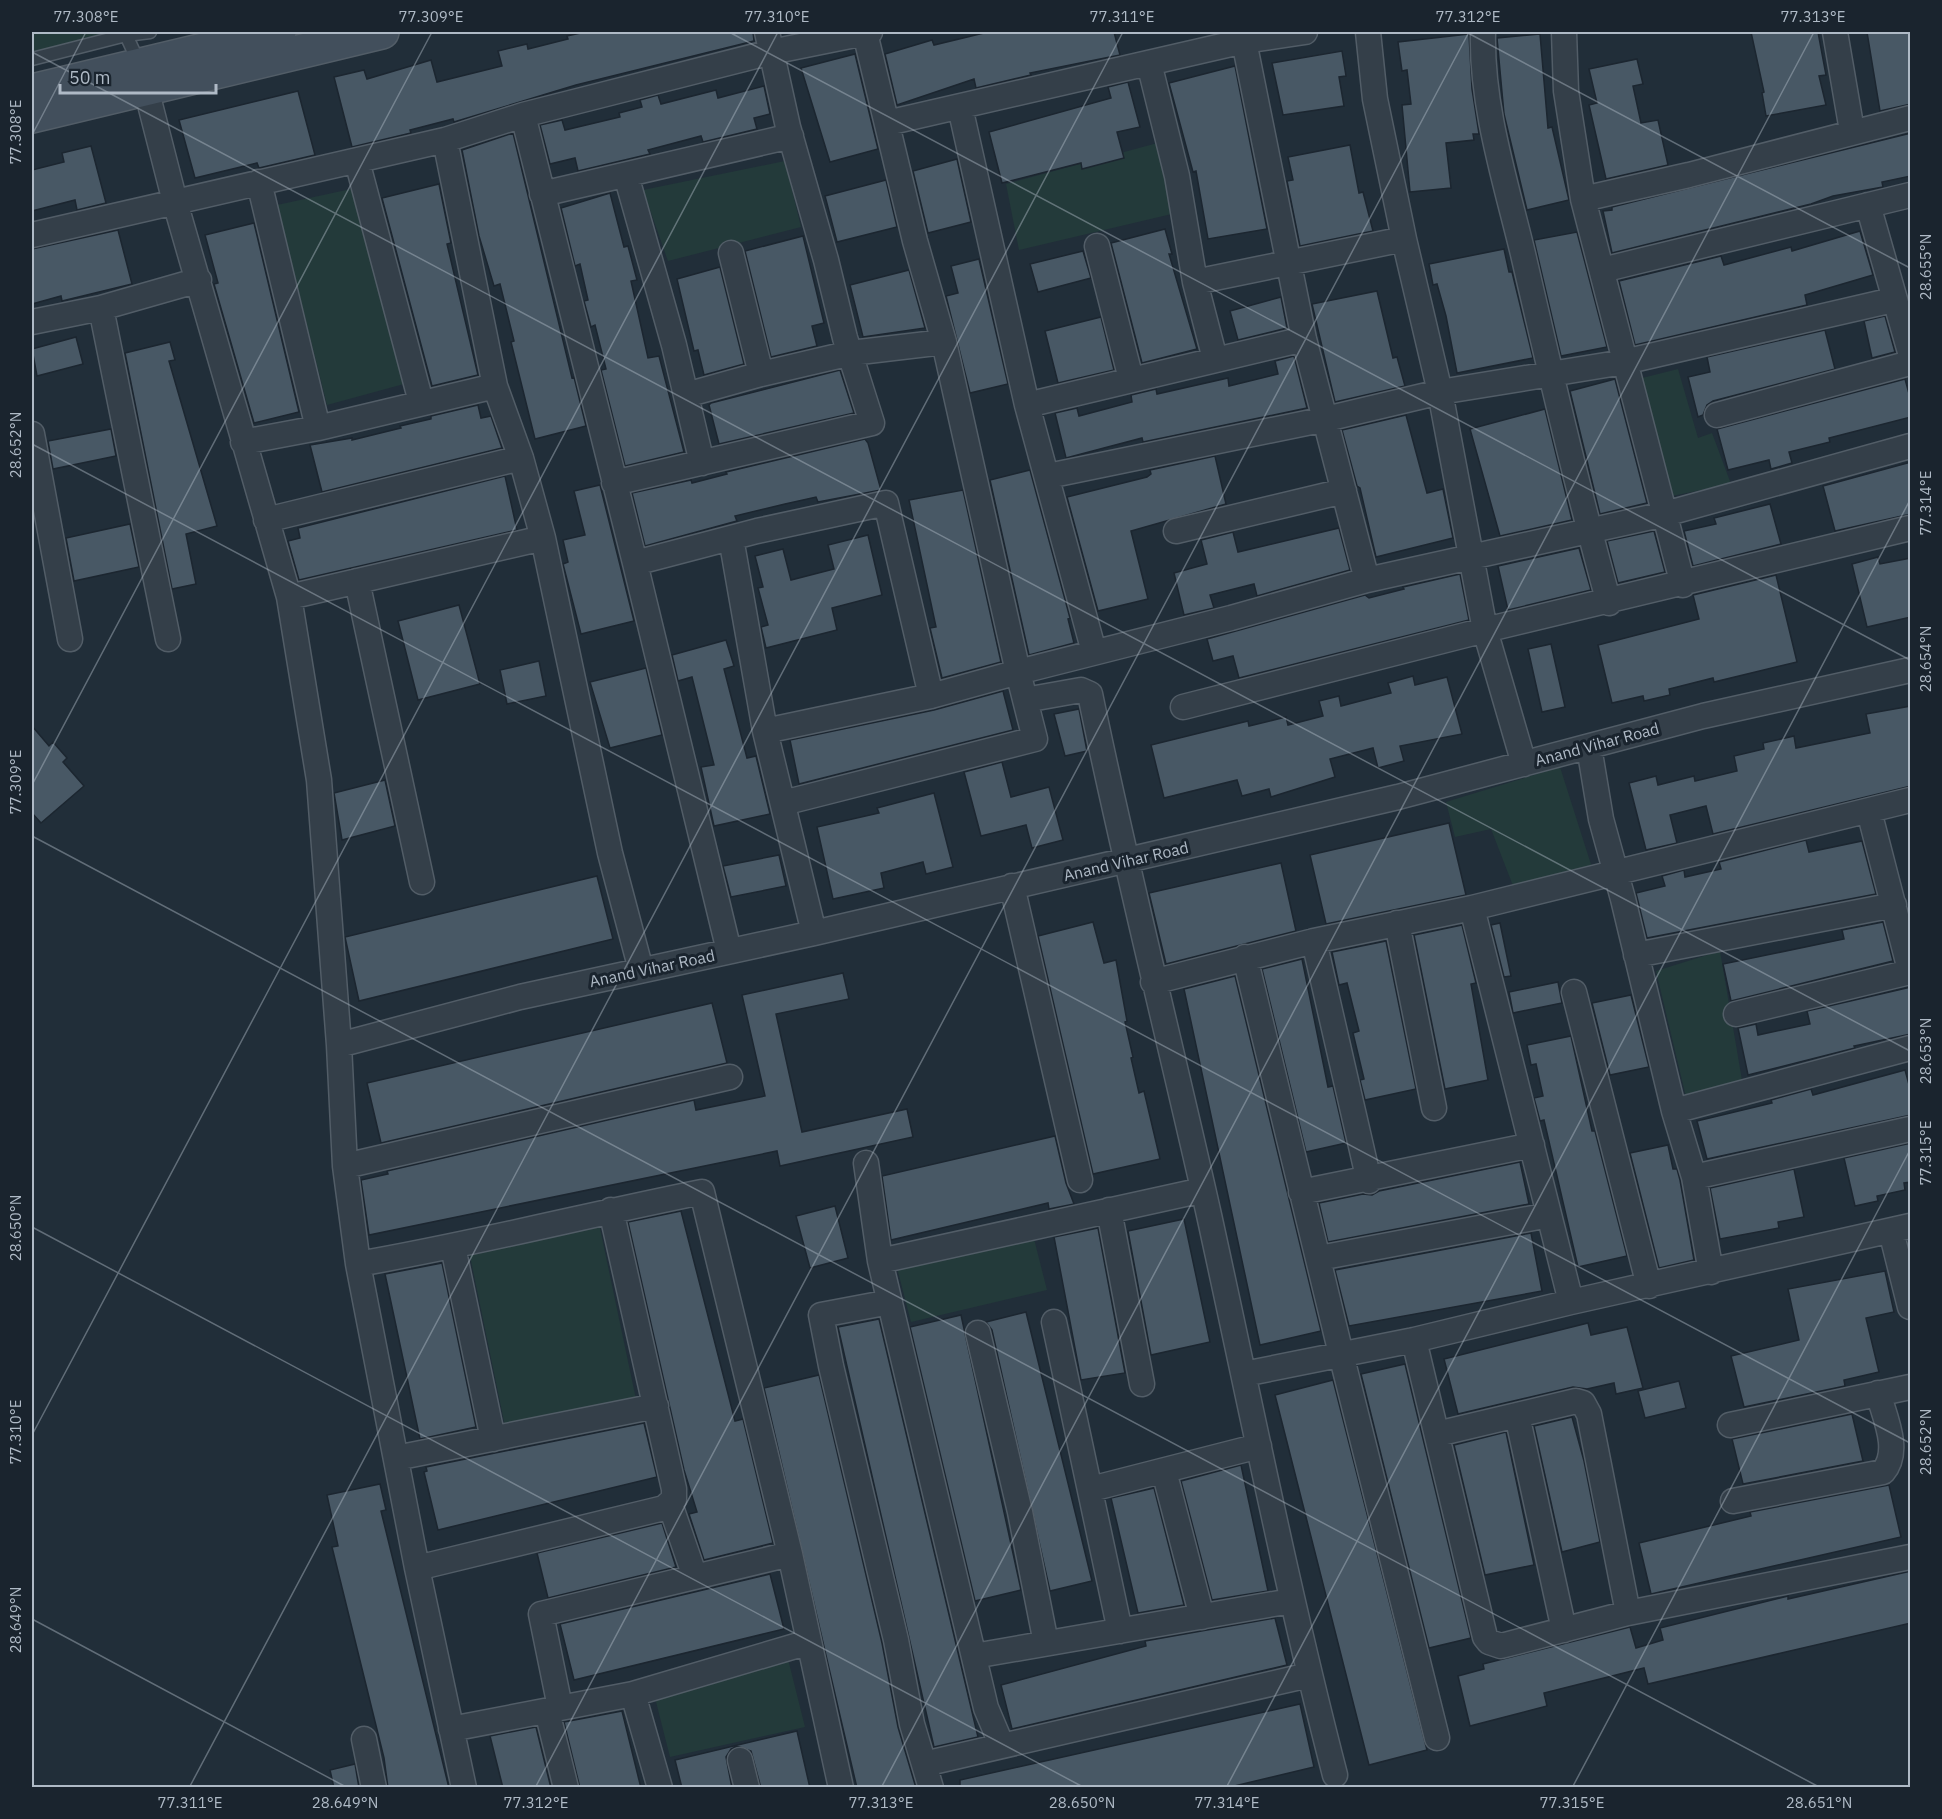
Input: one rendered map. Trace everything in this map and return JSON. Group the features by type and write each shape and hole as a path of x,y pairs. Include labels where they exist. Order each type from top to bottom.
{"main road":[{"path":"32,116 143,76 226,37 279,32"},
{"path":"32,91 143,76 382,32"}],"street":[{"path":"32,235 445,140 769,42 868,32 915,242 944,342 1035,739 783,803"},
{"path":"887,123 1271,34 1305,32"},
{"path":"1368,32 1375,99 1404,239 1440,392 1485,630 1524,764"},
{"path":"1483,32 1486,81 1496,139 1589,531 1609,603"},
{"path":"1564,32 1566,91 1583,199 1683,585"},
{"path":"1835,32 1852,131"},
{"path":"1244,41 1304,339 1366,580"},
{"path":"614,483 872,423 850,353 791,136 769,42"},
{"path":"1149,63 1177,176 1196,282 1215,359"},
{"path":"143,76 175,202 289,597 319,780 339,1045 345,1166 358,1264 417,1568 464,1788"},
{"path":"960,107 1027,405 1094,652"},
{"path":"523,115 729,951"},
{"path":"1583,199 1689,175 1852,131 1911,118"},
{"path":"543,194 791,136"},
{"path":"445,140 495,386 521,458 543,538 610,853 642,970"},
{"path":"357,161 421,402"},
{"path":"626,175 686,395 702,463"},
{"path":"259,182 318,428"},
{"path":"1602,270 1911,195"},
{"path":"1868,206 1893,300 1911,352"},
{"path":"1196,282 1404,239"},
{"path":"1097,246 1131,379"},
{"path":"731,253 761,374"},
{"path":"32,322 101,308 199,280"},
{"path":"1048,476 1326,419 1440,392 1624,362 1893,300"},
{"path":"101,308 168,639"},
{"path":"1027,405 1304,339"},
{"path":"686,395 850,353 944,342"},
{"path":"1717,415 1911,363"},
{"path":"243,441 318,428 495,386"},
{"path":"32,434 69,639"},
{"path":"765,731 931,696 1231,618 1366,580 1665,514 1911,446"},
{"path":"267,520 521,458"},
{"path":"1176,531 1344,491"},
{"path":"635,563 731,538 886,503 931,696"},
{"path":"1183,707 1485,630 1609,603 1911,528"},
{"path":"289,597 543,538"},
{"path":"731,538 765,731 814,933"},
{"path":"357,581 422,882"},
{"name":"Anand Vihar Road","path":"339,1045 520,997 1125,862 1398,797 1703,716 1911,670"},
{"path":"1025,700 1081,690 1090,694 1125,862 1244,1374 1291,1602 1335,1775"},
{"path":"1589,747 1614,875 1674,1111 1694,1177 1711,1272"},
{"path":"1153,982 1245,957 1614,875 1911,800"},
{"path":"1736,1014 1911,971 1869,811"},
{"path":"1012,886 1080,1180"},
{"path":"1636,955 1894,905"},
{"path":"1473,908 1571,1302"},
{"path":"1398,923 1434,1108"},
{"path":"1314,941 1369,1180"},
{"path":"1245,957 1319,1258 1339,1354 1437,1738"},
{"path":"1574,992 1649,1286"},
{"path":"1674,1111 1911,1047"},
{"path":"345,1166 730,1077"},
{"path":"1694,1177 1911,1129"},
{"path":"1301,1192 1532,1145"},
{"path":"866,1163 880,1261 986,1708 1002,1746"},
{"path":"880,1261 1203,1190"},
{"path":"358,1264 453,1247 611,1210 702,1192 790,1554 841,1788"},
{"path":"417,1568 670,1504 674,1499 674,1489 656,1406 611,1210"},
{"path":"1109,1210 1142,1384"},
{"path":"1319,1258 1550,1215"},
{"path":"1244,1374 1414,1340 1571,1302 1901,1229 1911,1307"},
{"path":"453,1247 494,1439"},
{"path":"890,1302 821,1315 846,1432 896,1640 912,1724 931,1788"},
{"path":"1054,1322 1120,1631"},
{"path":"978,1333 1020,1512 1046,1643"},
{"path":"1414,1340 1485,1637 1489,1642 1501,1646 1628,1613 1911,1557"},
{"path":"1730,1425 1911,1387"},
{"path":"1733,1501 1883,1472 1891,1462 1892,1446 1878,1394"},
{"path":"1437,1434 1576,1401 1586,1407 1628,1613"},
{"path":"396,1458 656,1406"},
{"path":"1517,1415 1564,1630"},
{"path":"1091,1490 1259,1446"},
{"path":"1164,1471 1202,1617"},
{"path":"670,1504 695,1577"},
{"path":"566,1788 541,1614 790,1554"},
{"path":"974,1656 1291,1602"},
{"path":"451,1729 633,1694 809,1642"},
{"path":"924,1764 1309,1675"},
{"path":"633,1694 660,1788"},
{"path":"364,1739 374,1788"},
{"path":"740,1760 747,1788"}],"lane":[{"path":"32,59 126,34 150,32"},
{"path":"126,34 143,76"}],"green space":[{"path":"32,32 122,32 32,55"},
{"path":"1176,138 1193,209 1019,250 1006,184"},
{"path":"785,161 801,227 668,261 643,190"},
{"path":"351,189 404,384 327,405 277,205"},
{"path":"1678,369 1698,438 1712,433 1731,484 1672,496 1642,378"},
{"path":"1560,767 1595,877 1517,896 1491,829 1455,837 1446,802"},
{"path":"1720,951 1743,1086 1686,1097 1656,971"},
{"path":"598,1219 637,1404 506,1431 468,1246"},
{"path":"1032,1231 1047,1290 911,1322 896,1264"},
{"path":"788,1659 805,1727 670,1757 652,1686"}],"building":[{"path":"585,32 753,32 754,41 576,85 454,122 453,119 410,130 411,133 352,147 334,77 364,70 367,79 431,60 437,82 502,66 498,51 527,44 528,49 568,39 567,36"},
{"path":"988,32 1114,32 1120,55 1030,73 1031,75 976,88 974,79 897,105 885,54 932,40 934,45"},
{"path":"1751,32 1818,32 1826,75 1819,76 1826,105 1766,116 1762,93 1764,92"},
{"path":"1867,32 1911,32 1911,104 1880,111"},
{"path":"1469,34 1472,89 1479,134 1473,134 1474,140 1446,143 1451,188 1410,192 1402,105 1411,104 1407,70 1402,71 1398,42"},
{"path":"1540,34 1548,128 1552,127 1569,200 1527,210 1504,114 1497,38"},
{"path":"1342,51 1346,76 1339,77 1344,106 1283,115 1272,63"},
{"path":"855,54 878,149 830,162 801,68"},
{"path":"1637,59 1643,84 1633,86 1641,123 1658,120 1668,165 1606,179 1589,105 1597,103 1589,69"},
{"path":"1235,66 1267,229 1208,239 1196,171 1193,172 1169,83"},
{"path":"1128,82 1140,127 1117,132 1124,158 1082,169 1081,163 1002,183 989,132 1111,98 1108,87"},
{"path":"764,86 770,114 754,118 757,129 703,142 701,136 648,150 650,154 578,171 575,158 550,164 540,125 562,120 565,130 620,117 619,113 642,107 640,100 658,95 661,104 716,90 718,98"},
{"path":"298,91 315,155 259,168 257,163 195,178 179,120"},
{"path":"513,133 572,378 574,377 586,426 535,439 511,342 514,341 500,284 494,286 479,236 462,150"},
{"path":"1911,133 1911,176 1882,182 1883,187 1833,196 1811,204 1612,253 1603,211 1612,210 1612,207"},
{"path":"1350,145 1359,193 1363,192 1373,231 1300,246 1287,181 1293,180 1288,157"},
{"path":"91,146 106,203 77,210 75,200 32,211 32,170 64,162 62,153"},
{"path":"957,159 971,222 928,233 913,171"},
{"path":"886,180 897,227 837,242 825,196"},
{"path":"439,184 451,243 447,244 478,375 432,386 382,198"},
{"path":"610,193 624,247 628,246 637,280 631,281 648,358 659,356 684,452 625,466 601,370 606,369 595,325 591,327 584,301 588,300 580,264 575,266 561,208"},
{"path":"254,223 299,412 254,423 214,284 218,283 205,235"},
{"path":"1165,229 1172,254 1169,254 1197,349 1142,363 1111,243"},
{"path":"118,230 132,284 62,301 61,296 32,304 32,249"},
{"path":"1860,231 1873,275 1805,295 1807,305 1635,345 1619,281 1721,256 1724,265 1791,247 1792,251"},
{"path":"1577,232 1607,347 1561,356 1534,240"},
{"path":"803,236 824,323 812,326 817,346 771,357 745,251"},
{"path":"1504,249 1509,272 1512,272 1533,358 1457,373 1446,316 1437,284 1433,285 1429,264"},
{"path":"1083,251 1091,278 1038,292 1030,264"},
{"path":"979,259 1008,384 970,393 946,296 958,293 951,266"},
{"path":"720,267 744,364 704,375 698,350 694,351 677,279"},
{"path":"909,270 925,328 863,337 850,285"},
{"path":"1377,291 1393,358 1397,357 1405,386 1335,402 1312,304"},
{"path":"1281,297 1287,328 1238,340 1230,311"},
{"path":"1885,316 1895,352 1872,358 1864,321"},
{"path":"1101,317 1114,370 1058,383 1045,331"},
{"path":"1825,330 1835,369 1713,401 1707,405 1703,415 1698,417 1688,377 1710,372 1707,357"},
{"path":"76,337 83,364 37,376 32,349"},
{"path":"170,342 175,360 169,361 217,526 186,534 196,584 172,589 125,353"},
{"path":"1294,356 1307,408 1143,442 1142,438 1066,458 1055,413 1077,408 1079,416 1132,402 1131,395 1156,389 1157,394 1228,378 1229,386 1278,374 1275,361"},
{"path":"840,370 854,413 719,444 709,405 711,403"},
{"path":"1615,379 1647,503 1600,514 1570,391"},
{"path":"1905,379 1911,401 1911,417 1829,438 1830,442 1789,452 1792,463 1771,469 1769,460 1728,470 1717,429"},
{"path":"478,405 481,418 491,416 502,448 322,492 310,445 352,438 352,440 431,419 431,416"},
{"path":"1545,409 1572,520 1500,536 1470,429"},
{"path":"1406,415 1427,493 1443,489 1453,538 1376,557 1360,488 1357,486 1342,430"},
{"path":"111,429 116,456 53,469 48,441"},
{"path":"865,439 881,490 818,502 816,497 785,504 735,516 737,521 645,546 632,493 691,480 692,483 727,474 726,472"},
{"path":"1215,456 1226,504 1131,531 1148,599 1098,611 1067,497 1147,477 1151,474 1150,470"},
{"path":"1911,462 1911,514 1835,531 1823,486"},
{"path":"1030,470 1070,618 1068,619 1074,643 1029,655 990,480"},
{"path":"505,476 517,530 299,580 288,541 300,538 298,528"},
{"path":"600,485 634,621 581,634 563,564 568,562 563,540 585,535 574,491"},
{"path":"963,490 1001,662 942,678 930,628 936,627 909,500"},
{"path":"1770,504 1781,544 1693,566 1684,531 1716,524 1714,518"},
{"path":"130,524 139,567 74,581 66,538"},
{"path":"1339,528 1350,570 1257,596 1254,584 1210,595 1214,608 1184,615 1174,573 1207,564 1201,540 1233,532 1238,552"},
{"path":"1654,531 1665,572 1618,583 1607,541"},
{"path":"868,535 882,595 832,608 837,630 766,648 761,627 768,625 758,588 763,587 755,556 783,549 791,580 834,569 828,545"},
{"path":"1579,548 1591,590 1508,610 1498,566"},
{"path":"1878,557 1880,564 1911,558 1911,617 1867,627 1852,564"},
{"path":"1460,574 1469,620 1239,678 1233,656 1213,661 1207,639 1365,595 1369,598 1404,589 1403,587"},
{"path":"1776,575 1797,662 1714,682 1713,678 1669,689 1670,695 1644,701 1643,696 1612,703 1598,645 1699,619 1693,595"},
{"path":"459,605 480,684 418,700 398,621"},
{"path":"726,640 734,666 724,669 747,758 756,756 770,814 714,826 701,767 714,765 692,677 678,681 672,655"},
{"path":"1551,644 1565,707 1542,712 1528,649"},
{"path":"539,661 546,696 507,704 500,670"},
{"path":"646,668 662,735 610,748 590,682"},
{"path":"1413,676 1415,685 1447,677 1462,734 1400,746 1404,761 1378,768 1373,748 1330,759 1335,777 1271,797 1269,789 1242,796 1237,780 1164,798 1151,745 1248,721 1249,726 1286,717 1288,725 1323,716 1319,701 1339,696 1341,706 1391,693 1388,683"},
{"path":"1003,691 1013,730 799,784 790,740 934,710"},
{"path":"1911,706 1911,786 1713,834 1706,806 1670,815 1677,843 1646,850 1629,783 1656,776 1658,785 1694,776 1695,781 1737,771 1734,756 1764,749 1763,743 1794,736 1796,748 1870,733 1866,714"},
{"path":"1079,709 1087,751 1065,756 1054,714"},
{"path":"32,726 49,746 53,742 67,758 63,762 84,786 41,823 32,813"},
{"path":"1002,762 1011,797 1049,787 1063,840 1032,848 1026,825 981,836 964,772"},
{"path":"385,780 395,826 342,840 334,793"},
{"path":"934,793 953,867 926,874 923,862 881,873 884,888 833,899 817,827 879,813 877,808"},
{"path":"1449,823 1466,895 1326,924 1310,855"},
{"path":"1806,840 1809,852 1862,841 1876,894 1647,938 1636,893 1665,886 1662,876 1684,870 1685,877 1721,869 1719,862"},
{"path":"779,855 786,886 731,897 723,866"},
{"path":"1281,863 1296,931 1166,964 1149,893"},
{"path":"597,876 613,939 359,1001 345,937"},
{"path":"1093,922 1104,963 1116,960 1127,1021 1125,1022 1133,1057 1131,1058 1139,1093 1144,1091 1160,1159 1093,1174 1038,936"},
{"path":"1883,922 1893,961 1731,1001 1723,964 1844,939 1842,930"},
{"path":"1500,923 1511,976 1504,977 1491,925"},
{"path":"1462,925 1476,983 1471,984 1488,1080 1445,1089 1414,935"},
{"path":"1386,941 1416,1089 1365,1100 1360,1080 1364,1079 1353,1033 1359,1031 1347,983 1339,985 1332,952"},
{"path":"1302,959 1328,1087 1333,1086 1346,1143 1306,1152 1262,969"},
{"path":"843,973 849,999 776,1014 802,1132 907,1109 913,1137 780,1166 777,1151 369,1235 361,1180 388,1174 387,1171 694,1100 696,1110 765,1096 742,995"},
{"path":"1235,976 1321,1331 1260,1345 1184,989"},
{"path":"1558,982 1562,1003 1513,1013 1509,992"},
{"path":"1911,987 1911,1034 1854,1046 1855,1048 1748,1075 1738,1028 1756,1024 1758,1035 1810,1024 1807,1011"},
{"path":"1631,995 1649,1067 1610,1075 1592,1003"},
{"path":"712,1003 727,1063 381,1143 367,1083"},
{"path":"1571,1036 1592,1131 1595,1131 1627,1256 1578,1267 1544,1120 1540,1121 1534,1098 1543,1096 1536,1064 1531,1065 1527,1045"},
{"path":"1905,1070 1911,1092 1911,1115 1707,1159 1697,1121 1772,1103 1771,1100 1811,1089 1813,1095"},
{"path":"1055,1136 1066,1183 1074,1204 1049,1209 1048,1203 891,1240 882,1176"},
{"path":"1911,1143 1911,1182 1904,1183 1905,1190 1877,1196 1878,1201 1855,1206 1844,1158"},
{"path":"1668,1145 1673,1169 1677,1169 1680,1180 1694,1260 1659,1268 1630,1153"},
{"path":"1520,1162 1529,1204 1328,1242 1319,1203 1363,1194 1372,1195 1379,1191"},
{"path":"1794,1169 1804,1217 1778,1222 1779,1228 1720,1239 1710,1188"},
{"path":"835,1206 848,1258 810,1268 796,1216"},
{"path":"681,1211 735,1421 743,1419 773,1543 704,1560 689,1514 697,1512 684,1470 628,1222"},
{"path":"1184,1219 1210,1342 1151,1355 1128,1231"},
{"path":"1098,1228 1125,1373 1081,1380 1054,1237"},
{"path":"1531,1233 1542,1291 1349,1326 1335,1270"},
{"path":"442,1263 476,1427 420,1439 385,1274"},
{"path":"1885,1271 1894,1312 1866,1318 1879,1372 1844,1380 1845,1386 1744,1407 1731,1356 1799,1340 1788,1289"},
{"path":"1026,1312 1092,1581 1050,1591 992,1330 986,1322"},
{"path":"961,1315 1021,1590 975,1601 910,1327"},
{"path":"879,1319 978,1737 934,1747 838,1327"},
{"path":"1588,1323 1591,1335 1627,1327 1643,1388 1616,1394 1614,1383 1587,1389 1573,1387 1458,1414 1444,1359"},
{"path":"1405,1364 1471,1638 1429,1648 1361,1374"},
{"path":"819,1375 882,1643 898,1727 916,1788 857,1788 841,1720 764,1388"},
{"path":"1333,1380 1427,1750 1369,1765 1275,1395"},
{"path":"1679,1381 1686,1408 1645,1418 1638,1391"},
{"path":"1852,1414 1863,1461 1743,1484 1732,1439"},
{"path":"1572,1417 1584,1461 1600,1542 1562,1552 1534,1426"},
{"path":"644,1423 657,1477 438,1530 424,1472 427,1471 426,1467"},
{"path":"1506,1432 1534,1565 1485,1575 1454,1445"},
{"path":"1241,1465 1268,1591 1212,1600 1181,1481"},
{"path":"380,1484 386,1510 381,1511 449,1788 388,1788 384,1758 332,1547 338,1546 327,1495"},
{"path":"1889,1485 1901,1537 1651,1594 1639,1543 1751,1516 1750,1512"},
{"path":"1154,1488 1184,1605 1138,1613 1111,1498"},
{"path":"662,1523 676,1567 548,1598 537,1553"},
{"path":"1911,1571 1911,1623 1648,1684 1644,1668 1544,1693 1547,1706 1470,1726 1458,1676 1484,1669 1483,1664 1630,1627 1636,1648 1663,1640 1660,1628 1788,1596 1788,1599"},
{"path":"770,1574 784,1629 574,1680 560,1624"},
{"path":"1275,1618 1287,1665 1012,1729 1001,1685 1146,1646 1145,1641"},
{"path":"1300,1704 1314,1767 1226,1788 960,1788 960,1780"},
{"path":"622,1711 641,1788 580,1788 564,1722"},
{"path":"536,1727 551,1788 503,1788 490,1736"},
{"path":"797,1731 810,1788 761,1788 751,1751 737,1746 731,1749 726,1757 732,1788 682,1788 675,1760"},
{"path":"355,1764 359,1788 334,1788 330,1770"}]}
